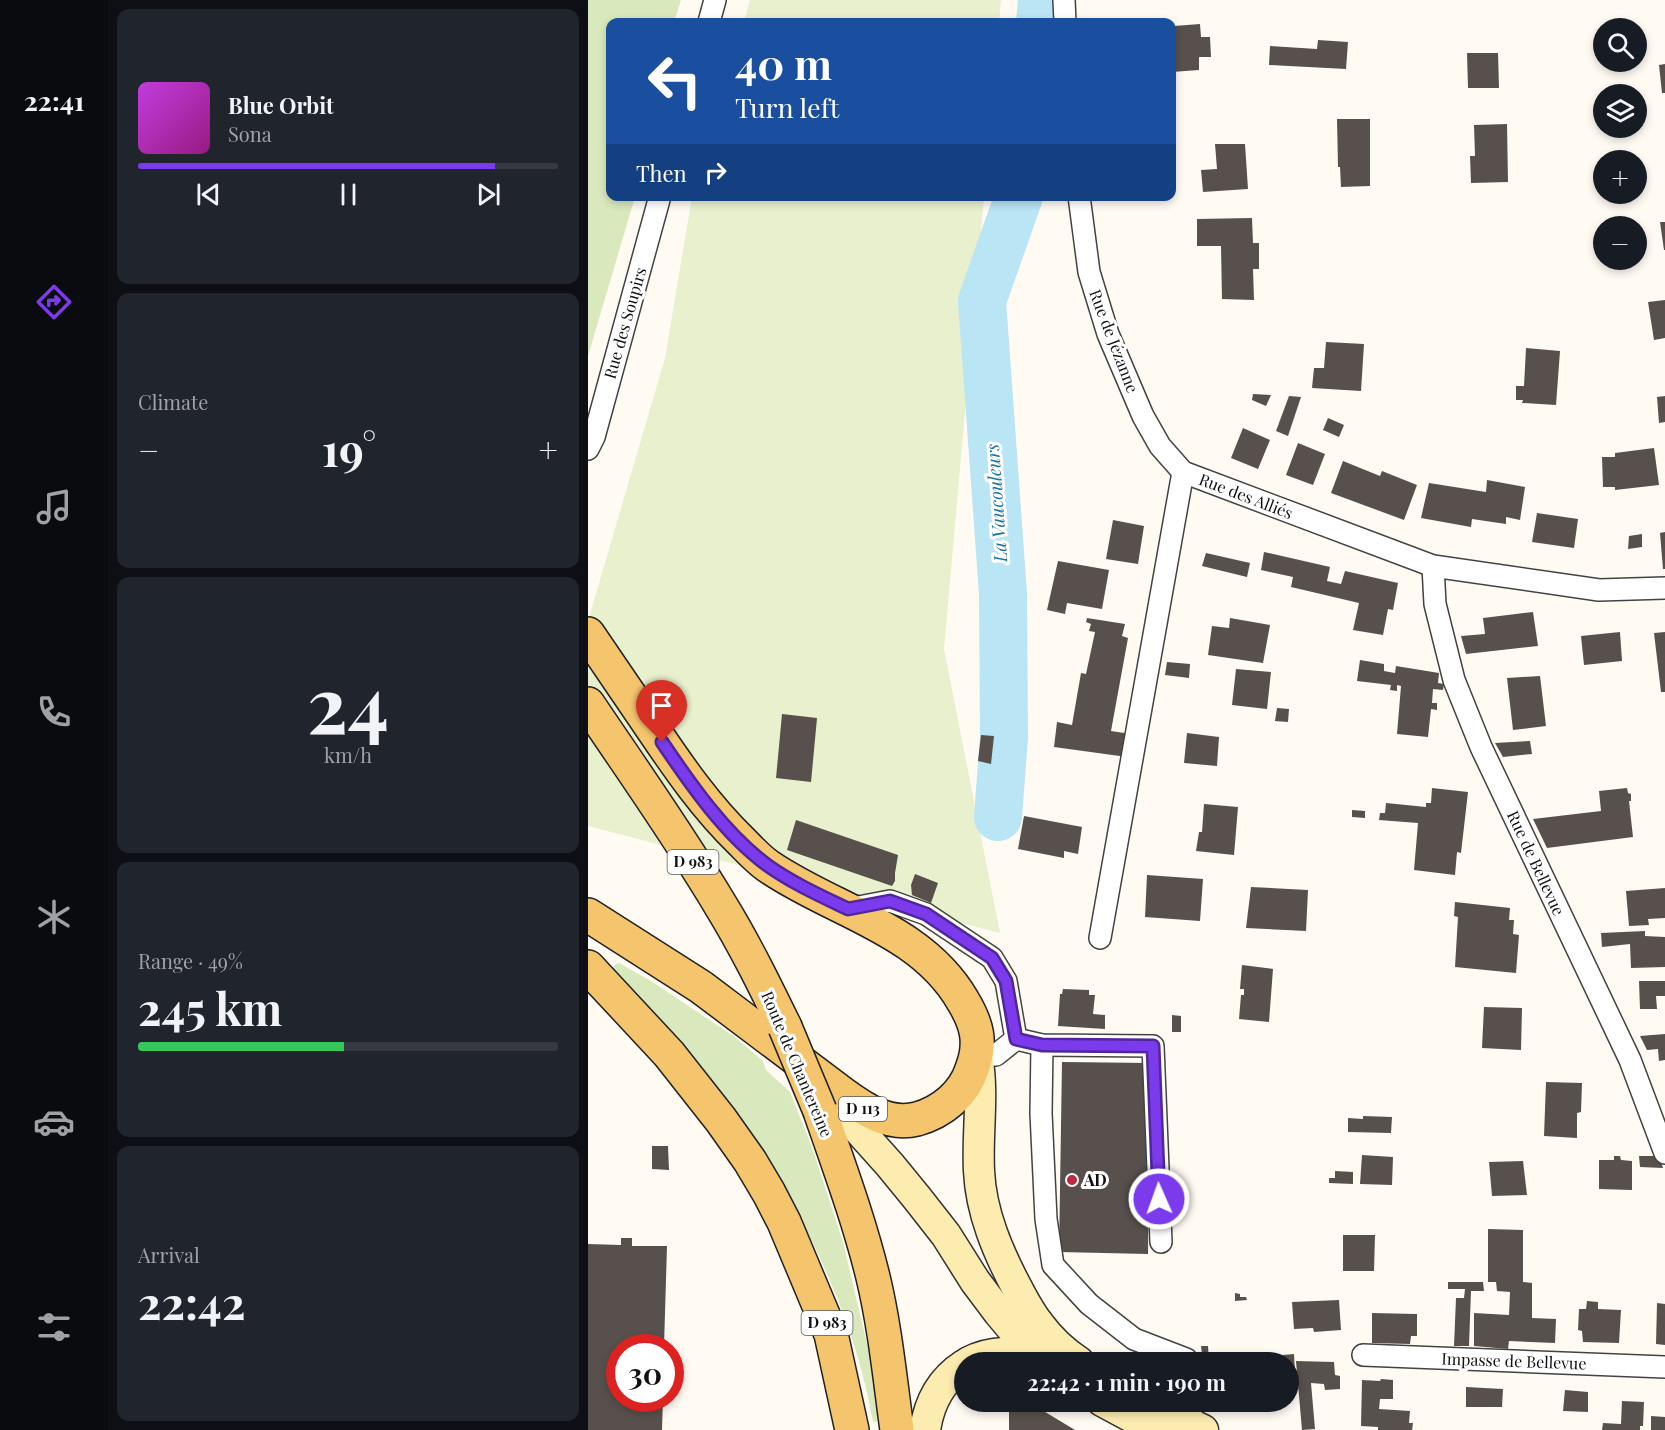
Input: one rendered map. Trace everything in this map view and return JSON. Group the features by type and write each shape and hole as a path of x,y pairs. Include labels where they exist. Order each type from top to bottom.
{"main road":[{"name":"D 113","path":"588,634 686,778 737,837 768,865 898,936 921,952 937,967 960,996 973,1019 978,1043 977,1056 981,1089 979,1171 987,1222 1011,1276 1038,1323 1067,1352"},
{"name":"Route de Chantereine","path":"588,704 721,906 785,1026 820,1111 852,1202 873,1278 887,1350 897,1430"},
{"name":"D 113","path":"588,915 692,981 862,1108 883,1118 906,1121 918,1119 942,1108 963,1087 971,1074 977,1056"},
{"name":"D 983","path":"588,967 669,1054 721,1120 769,1192 831,1334 852,1430"},
{"name":"D 113","path":"745,1020 830,1098 890,1165 946,1235 975,1281 999,1313 1036,1352"},
{"path":"925,1430 926,1419 935,1396 945,1381 954,1373"},
{"path":"1122,1412 1156,1430"},
{"path":"1170,1412 1193,1421"}],"street":[{"path":"710,18 715,0"},
{"path":"1064,0 1065,18"},
{"name":"Rue des Soupirs","path":"588,449 594,437 659,201"},
{"name":"Rue de Jézanne","path":"1081,201 1089,272 1108,334 1143,416 1160,446 1183,472"},
{"name":"Rue des Alliés","path":"1100,938 1183,472 1433,566 1599,590 1665,588"},
{"name":"Rue de Bellevue","path":"1433,566 1435,604 1454,680 1481,747 1630,1060 1665,1153"},
{"path":"848,909 890,901 926,914 992,958 1006,981 1016,1039"},
{"path":"1016,1039 1042,1045 1153,1046 1161,1242"},
{"path":"977,1056 996,1055 1016,1039"},
{"path":"1042,1045 1042,1148 1046,1219 1053,1264 1089,1304 1134,1339 1168,1352"},
{"name":"Impasse de Bellevue","path":"1363,1355 1665,1367"}],"green space":[{"path":"588,0 681,0 675,18 606,18 606,201 634,201 588,356"},
{"path":"750,0 1001,0 999,18 745,18"},
{"path":"691,201 984,201 944,649 1000,933 588,826 588,621 665,358"},
{"path":"619,963 651,981 735,1037 763,1061 766,1070 790,1092 812,1147 843,1242 874,1374 882,1420 873,1422 861,1367 833,1288 810,1237 773,1167 753,1135 715,1085 616,972 613,967"}],"building":[{"path":"1200,24 1201,37 1210,37 1211,57 1199,57 1199,70 1176,72 1176,26"},
{"path":"1318,40 1348,42 1346,69 1269,65 1270,46 1317,49"},
{"path":"1467,53 1498,53 1499,88 1468,88"},
{"path":"1665,64 1665,93 1662,93 1659,65"},
{"path":"1337,119 1370,119 1370,186 1341,187 1340,167 1338,167"},
{"path":"1507,124 1508,182 1471,183 1470,156 1475,156 1474,125"},
{"path":"1215,144 1245,144 1248,189 1203,192 1201,170 1217,169"},
{"path":"1252,218 1253,243 1259,243 1259,269 1253,269 1254,300 1222,299 1221,246 1197,246 1197,219"},
{"path":"1660,222 1665,222 1665,250 1664,250"},
{"path":"1665,300 1665,338 1654,340 1648,302"},
{"path":"1326,342 1364,344 1361,391 1312,388 1314,368 1324,368"},
{"path":"1526,348 1560,351 1556,405 1522,403 1523,400 1516,400 1516,386 1524,386"},
{"path":"1253,394 1271,395 1266,406 1252,400"},
{"path":"1289,396 1301,397 1288,436 1276,431"},
{"path":"1665,396 1665,422 1659,423 1657,397"},
{"path":"1328,418 1344,425 1339,437 1323,430"},
{"path":"1243,428 1270,440 1258,469 1231,458"},
{"path":"1298,443 1325,454 1313,485 1286,475"},
{"path":"1654,448 1659,485 1615,490 1615,487 1603,487 1602,457 1615,457 1615,453"},
{"path":"1343,461 1380,476 1382,471 1417,485 1404,520 1331,493"},
{"path":"1487,480 1525,487 1520,520 1506,517 1506,524 1472,519 1471,527 1421,518 1429,483 1486,492"},
{"path":"1537,513 1578,519 1574,548 1532,542"},
{"path":"1113,520 1144,526 1138,564 1106,559"},
{"path":"1665,532 1665,569 1663,569 1660,533"},
{"path":"1642,534 1642,547 1628,549 1629,536"},
{"path":"1264,552 1330,567 1327,581 1341,584 1345,571 1398,583 1393,610 1388,609 1383,635 1353,630 1359,603 1291,587 1293,577 1261,570"},
{"path":"1206,553 1250,563 1247,577 1202,566"},
{"path":"1058,561 1109,570 1102,609 1067,603 1065,614 1047,610"},
{"path":"1533,612 1538,646 1466,654 1461,636 1485,634 1483,618"},
{"path":"1087,618 1125,624 1122,636 1128,638 1111,731 1131,734 1127,757 1054,747 1057,722 1072,725 1081,673 1086,674 1095,632 1089,631 1091,624 1086,622"},
{"path":"1230,618 1270,625 1263,663 1208,655 1212,626 1229,628"},
{"path":"1620,632 1622,661 1584,665 1581,636"},
{"path":"1665,632 1665,692 1661,692 1654,633"},
{"path":"1360,660 1384,664 1384,671 1395,673 1396,666 1439,673 1438,683 1444,684 1443,690 1433,689 1432,703 1437,703 1437,710 1431,709 1428,737 1397,734 1401,686 1397,685 1397,691 1390,690 1391,685 1357,681"},
{"path":"1167,662 1190,664 1189,678 1165,675"},
{"path":"1236,669 1271,672 1267,709 1232,705"},
{"path":"1540,676 1546,726 1513,730 1507,678"},
{"path":"1277,708 1289,709 1288,722 1275,721"},
{"path":"782,714 817,718 811,782 776,778"},
{"path":"1187,733 1219,737 1217,766 1184,763"},
{"path":"981,735 994,736 991,764 978,761"},
{"path":"1530,741 1532,754 1503,757 1495,743"},
{"path":"1432,788 1468,792 1461,853 1457,852 1455,875 1414,870 1418,823 1379,820 1380,813 1385,813 1386,803 1426,807 1426,803 1431,803"},
{"path":"1627,788 1628,793 1631,794 1631,801 1629,801 1633,837 1547,848 1533,819 1601,811 1599,791"},
{"path":"1204,804 1238,807 1234,855 1196,851 1199,832 1202,832"},
{"path":"1352,810 1365,811 1365,818 1352,817"},
{"path":"1024,816 1082,827 1078,854 1064,851 1064,858 1018,849"},
{"path":"796,820 898,855 895,881 892,886 787,850"},
{"path":"915,874 938,883 931,903 912,895 911,885"},
{"path":"1147,875 1203,879 1200,921 1145,917"},
{"path":"1251,887 1308,890 1306,931 1246,928"},
{"path":"1665,888 1665,918 1648,919 1649,925 1629,926 1626,891"},
{"path":"1455,902 1510,908 1509,920 1514,920 1513,934 1519,935 1516,973 1455,967 1458,917 1454,916"},
{"path":"1645,931 1645,936 1665,937 1665,967 1631,968 1630,944 1602,947 1601,933"},
{"path":"1242,965 1273,969 1269,1022 1239,1019 1241,995 1244,995 1244,989 1240,989"},
{"path":"1639,981 1665,981 1665,996 1656,996 1657,1009 1640,1009"},
{"path":"1063,989 1089,990 1089,995 1095,995 1093,1014 1105,1015 1105,1029 1058,1026 1060,994"},
{"path":"1484,1007 1522,1008 1521,1050 1482,1048"},
{"path":"1172,1015 1181,1016 1181,1032 1172,1032"},
{"path":"1665,1034 1665,1060 1659,1061 1658,1049 1647,1050 1640,1036"},
{"path":"1062,1062 1150,1063 1148,1254 1059,1252"},
{"path":"1546,1082 1582,1083 1581,1112 1577,1113 1577,1138 1544,1136"},
{"path":"1363,1116 1392,1117 1391,1133 1348,1132 1348,1118 1363,1119"},
{"path":"652,1146 668,1146 669,1170 652,1169"},
{"path":"1362,1155 1393,1157 1392,1185 1360,1184"},
{"path":"1614,1156 1620,1156 1621,1160 1632,1161 1632,1190 1599,1189 1599,1160 1614,1160"},
{"path":"1639,1156 1659,1156 1663,1168 1640,1167"},
{"path":"1523,1161 1527,1195 1492,1196 1489,1162"},
{"path":"1335,1171 1353,1172 1353,1184 1329,1183 1329,1178 1335,1178"},
{"path":"1488,1229 1523,1230 1523,1282 1532,1283 1532,1318 1556,1319 1555,1343 1509,1341 1508,1349 1474,1346 1474,1313 1509,1315 1510,1292 1497,1291 1496,1282 1488,1282"},
{"path":"1343,1235 1375,1235 1374,1271 1343,1271"},
{"path":"621,1238 632,1238 632,1246 667,1246 664,1334 606,1334 606,1412 663,1412 662,1430 588,1430 588,1244 621,1245"},
{"path":"1448,1282 1483,1282 1484,1291 1471,1291 1469,1346 1454,1346 1456,1298 1464,1298 1465,1289 1448,1289"},
{"path":"1235,1293 1240,1294 1240,1297 1246,1297 1247,1300 1235,1301"},
{"path":"1339,1300 1341,1330 1314,1332 1313,1328 1294,1329 1292,1302"},
{"path":"1587,1301 1598,1302 1598,1309 1621,1310 1619,1343 1583,1342 1582,1331 1578,1330 1579,1309 1586,1309"},
{"path":"1657,1303 1665,1304 1665,1345 1656,1344"},
{"path":"1372,1313 1417,1314 1417,1336 1411,1336 1410,1344 1372,1343"},
{"path":"1201,1346 1208,1346 1208,1352 1202,1352"},
{"path":"1299,1361 1334,1362 1335,1375 1340,1376 1340,1389 1325,1390 1324,1384 1311,1383 1315,1429 1302,1430"},
{"path":"1381,1379 1393,1380 1393,1399 1380,1399 1379,1409 1410,1411 1409,1423 1413,1423 1412,1430 1378,1430 1378,1427 1361,1426 1362,1380 1380,1381"},
{"path":"1466,1387 1503,1389 1502,1407 1466,1407"},
{"path":"1565,1390 1588,1392 1588,1412 1563,1411"},
{"path":"1622,1401 1644,1402 1643,1426 1640,1426 1640,1430 1602,1430 1603,1423 1621,1424"},
{"path":"1009,1412 1045,1412 1075,1430 1009,1430"},
{"path":"1651,1416 1665,1417 1665,1430 1651,1430"}],"waterway":[{"name":"La Vaucouleurs","path":"1040,18 1042,0"},
{"name":"La Vaucouleurs","path":"998,817 1004,737 1003,594 982,301 1017,201"}],"place":[{"name":"AD","path":"1072,1180"}],"route":[{"path":"662,742 708,806 754,854 768,865 848,909 890,901 926,914 992,958 1006,981 1016,1039 1042,1045 1153,1046 1159,1199"}]}
